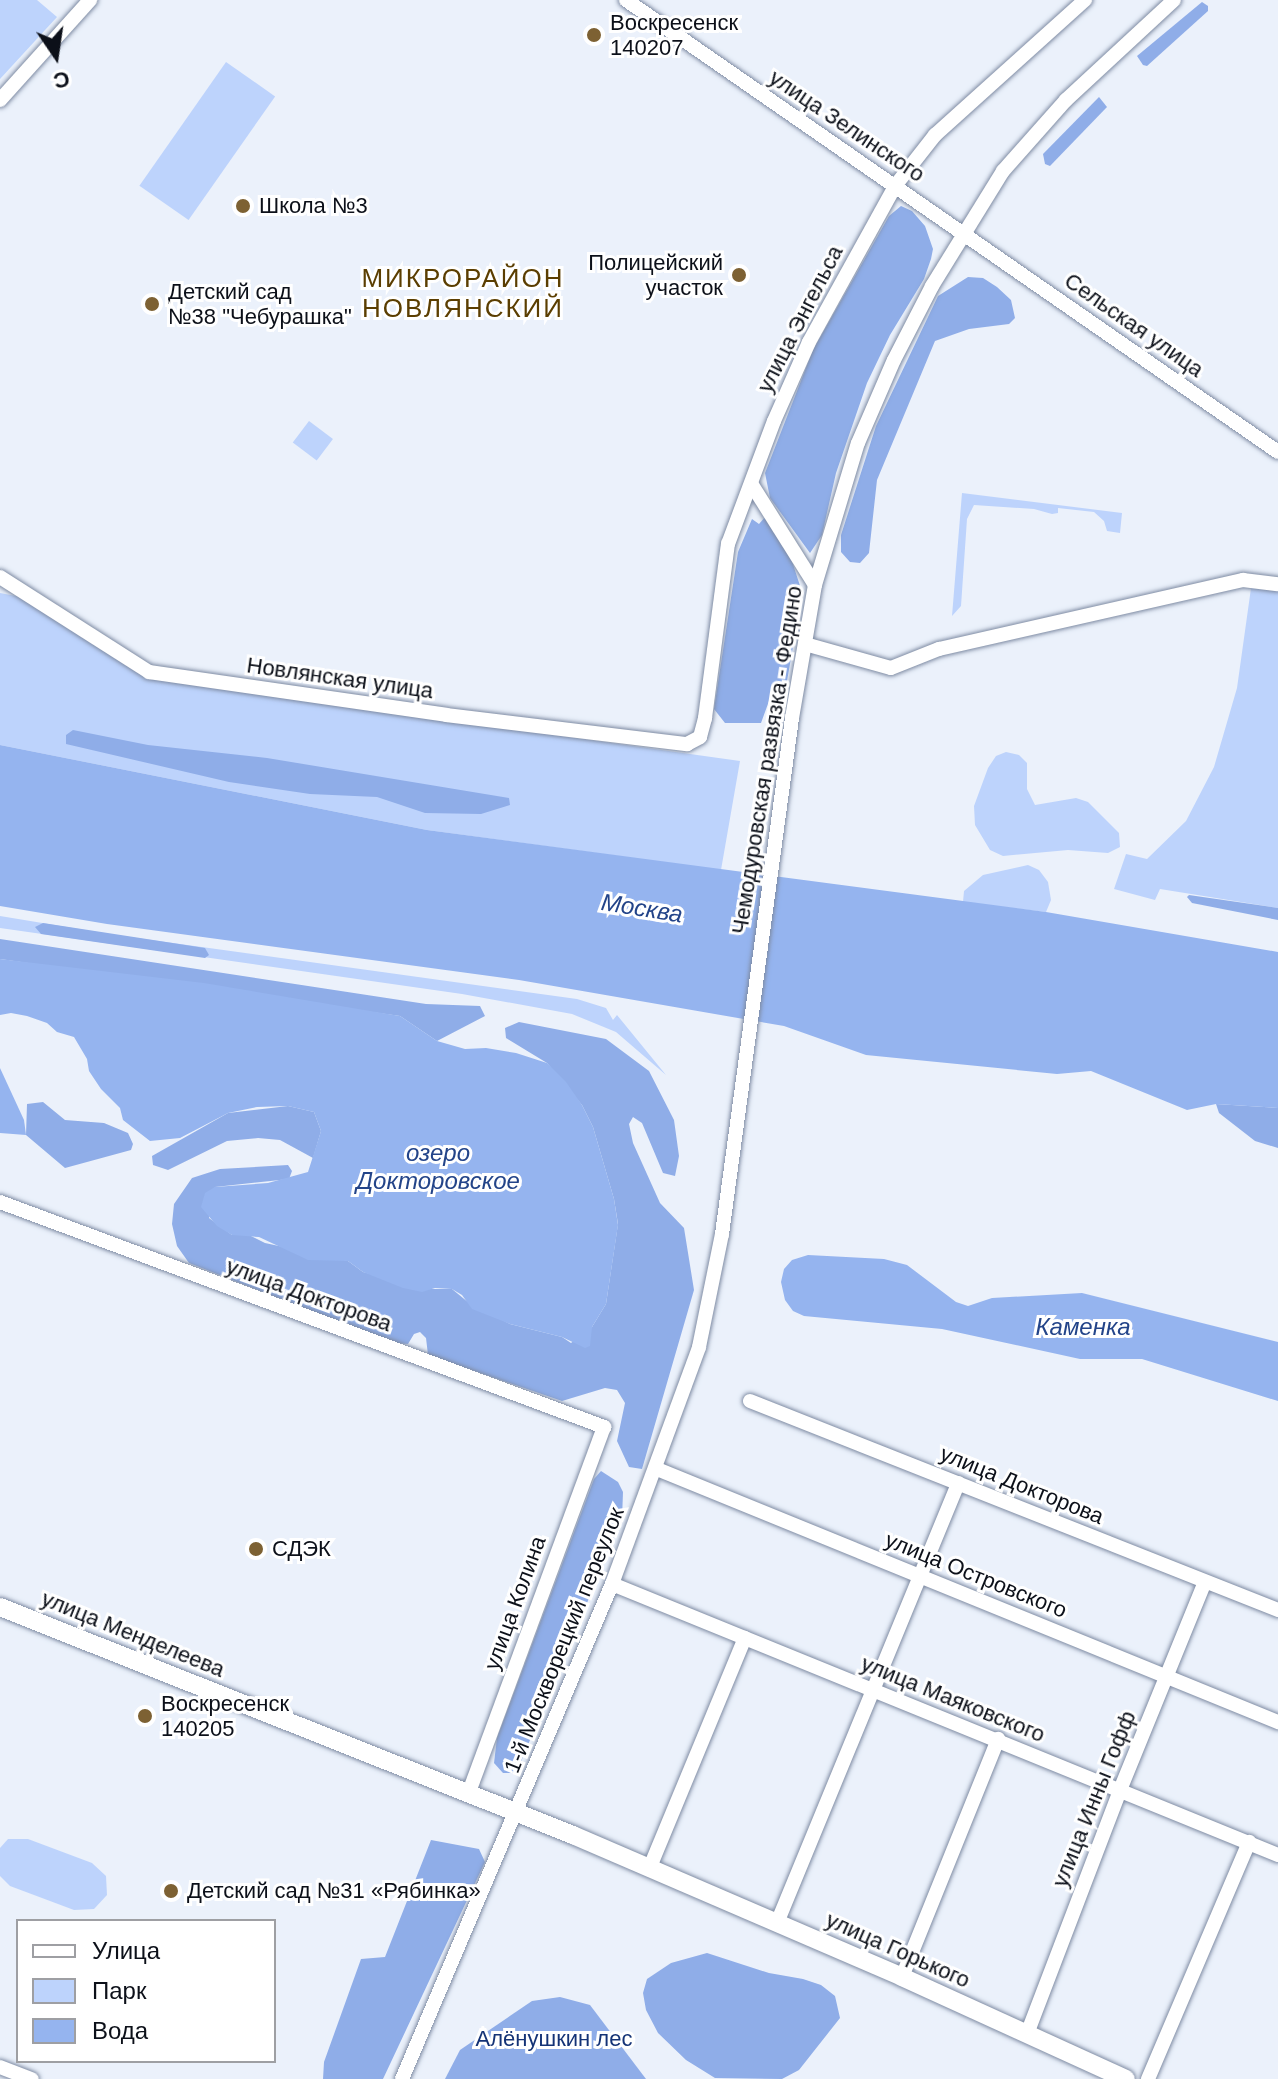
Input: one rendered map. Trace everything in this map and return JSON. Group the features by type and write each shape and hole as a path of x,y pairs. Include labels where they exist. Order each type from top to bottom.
{"main road":[{"name":"улица Менделеева","path":"0,1607 516,1811"},
{"name":"улица Горького","path":"516,1811 902,1977 1126,2079"}],"street":[{"path":"0,100 90,0"},
{"name":"улица Зелинского","path":"626,0 965,233"},
{"name":"улица Энгельса","path":"700,737 718,634 728,544 739,511 757,491 774,421 809,342 895,186 935,135 1085,0"},
{"name":"Чемодуровская развязка - Федино","path":"727,1205 778,814 815,585 858,443 909,331 1003,171 1057,110 1174,0"},
{"name":"Сельская улица","path":"965,233 1278,452"},
{"path":"757,491 815,585"},
{"name":"Новлянская улица","path":"0,577 149,672 637,741 687,744 700,737"},
{"path":"805,644 891,668 939,649 1243,580 1278,584"},
{"name":"улица Докторова","path":"0,1202 604,1427"},
{"name":"1-й Москворецкий переулок","path":"402,2079 612,1584 657,1469 699,1347 727,1205"},
{"name":"улица Докторова","path":"750,1401 1278,1610"},
{"name":"улица Колина","path":"468,1794 604,1427"},
{"name":"улица Островского","path":"657,1469 1278,1722"},
{"path":"777,1923 958,1483"},
{"name":"улица Инны Гофф","path":"1027,2034 1120,1790 1205,1582"},
{"name":"улица Маяковского","path":"612,1584 1278,1855"},
{"path":"650,1867 745,1638"},
{"path":"902,1977 998,1739"},
{"path":"1148,2079 1249,1842"},
{"path":"0,2067 32,2079"}],"green space":[{"path":"0,0 37,0 57,17 0,79"},
{"path":"1202,2 1208,6 1208,11 1147,66 1143,65 1137,56"},
{"path":"226,62 275,96 189,220 139,186"},
{"path":"1099,97 1107,107 1050,166 1045,164 1043,154"},
{"path":"901,206 912,211 925,226 933,249 931,259 924,279 890,335 867,383 836,473 822,535 810,553 770,498 765,473 813,350 889,216"},
{"path":"968,277 983,278 997,287 1011,300 1015,318 1009,324 969,329 935,341 877,480 869,553 860,563 850,562 841,552 841,535 876,426 938,296"},
{"path":"309,421 333,439 317,461 293,443"},
{"path":"962,493 1122,513 1120,533 1107,531 1104,521 1094,512 1058,508 1058,513 1052,514 1034,509 974,505 967,519 961,606 952,616"},
{"path":"765,517 791,558 802,592 788,608 794,641 787,681 785,691 769,701 761,723 725,723 714,709 738,552 752,519 759,524"},
{"path":"1252,581 1278,584 1278,908 1160,889 1155,900 1114,889 1126,854 1147,859 1186,821 1214,767 1237,688"},
{"path":"0,593 21,597 148,678 740,761 721,870 427,830 0,745"},
{"path":"73,730 148,745 267,758 509,798 510,805 481,814 425,813 377,797 310,794 229,782 66,744 66,735"},
{"path":"1006,752 1019,755 1027,763 1027,789 1035,805 1076,798 1088,802 1119,833 1120,847 1108,853 1068,850 1003,856 990,850 975,825 974,806 988,768 996,756"},
{"path":"1028,865 1039,870 1048,882 1051,900 1046,912 963,902 964,891 983,875"},
{"path":"1187,897 1278,908 1278,920 1192,903"},
{"path":"0,916 115,935 577,999 606,1008 613,1020 617,1015 666,1075 616,1032 572,1014 462,994 0,928"},
{"path":"43,923 205,948 209,955 205,958 41,934 35,927"},
{"path":"0,939 426,1004 480,1006 485,1016 437,1041 400,1016 0,959"},
{"path":"519,1022 606,1039 649,1071 674,1120 679,1156 675,1176 663,1173 642,1123 633,1117 629,1124 633,1143 660,1203 684,1228 694,1290 642,1469 629,1467 617,1441 625,1403 617,1390 605,1388 562,1401 428,1355 426,1338 420,1332 414,1334 408,1344 393,1343 189,1263 177,1246 172,1224 174,1204 192,1178 220,1169 288,1165 292,1171 289,1179 215,1187 209,1218 232,1235 247,1234 265,1243 348,1261 363,1272 429,1289 452,1289 469,1303 510,1324 562,1337 571,1343 592,1327 606,1304 618,1224 614,1199 593,1127 582,1105 547,1063 506,1038 505,1028"},
{"path":"43,1102 65,1120 104,1123 128,1133 133,1144 131,1150 65,1168 26,1135 27,1104"},
{"path":"1216,1104 1278,1108 1278,1148 1255,1141 1219,1113"},
{"path":"288,1106 314,1112 321,1131 313,1158 280,1140 258,1138 227,1141 168,1170 153,1165 152,1156 228,1113"},
{"path":"601,1471 618,1482 623,1492 622,1519 520,1764 510,1773 503,1773 494,1763 497,1738 594,1479"},
{"path":"8,1839 28,1839 92,1863 106,1876 107,1895 94,1909 74,1910 10,1886 0,1876 0,1848"},
{"path":"431,1840 479,1849 485,1862 383,2079 323,2079 324,2062 361,1959 385,1957"},
{"path":"707,1953 769,1973 821,1985 835,1996 840,2018 799,2070 782,2079 715,2078 686,2060 658,2033 646,2010 643,1993 647,1979 671,1963"},
{"name":"Алёнушкин лес","path":"560,1997 590,2005 646,2079 445,2079 460,2050 532,2001"}],"water":[{"name":"Москва","path":"0,745 427,830 1046,912 1278,952 1278,1108 1216,1104 1187,1110 1091,1071 1057,1074 866,1055 784,1026 519,980 107,924 0,906"},
{"name":"озеро Докторовское","path":"0,959 204,983 400,1016 437,1041 465,1049 486,1048 516,1053 547,1063 566,1082 593,1127 614,1199 618,1225 606,1304 592,1327 590,1346 585,1348 562,1337 510,1324 472,1309 462,1295 452,1289 435,1288 422,1292 403,1288 363,1272 348,1261 308,1260 259,1237 232,1235 217,1226 201,1207 205,1193 215,1187 268,1183 308,1172 321,1131 314,1112 288,1106 257,1107 228,1113 180,1138 150,1141 123,1120 120,1108 89,1071 87,1059 74,1037 27,1016 11,1013 0,1015"},
{"path":"0,1068 24,1120 26,1135 0,1133"},
{"name":"Каменка","path":"808,1255 884,1259 907,1265 956,1302 968,1306 992,1298 1082,1293 1278,1342 1278,1401 1142,1359 1080,1359 942,1329 804,1316 793,1311 785,1300 781,1282 784,1269 792,1260"}],"place":[{"name":"Воскресенск 140207","path":"594,35"},
{"name":"Школа №3","path":"243,206"},
{"name":"Полицейский участок","path":"739,275"},
{"name":"Детский сад №38 \"Чебурашка\"","path":"152,304"},
{"name":"СДЭК","path":"256,1549"},
{"name":"Воскресенск 140205","path":"145,1716"},
{"name":"Детский сад №31 «Рябинка»","path":"171,1891"}],"district":[{"name":"МИКРОРАЙОН НОВЛЯНСКИЙ","path":"463,294"}]}
